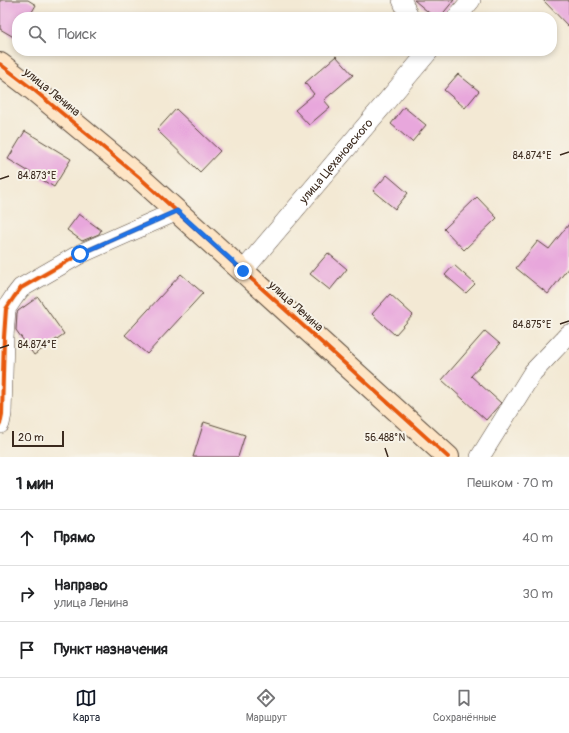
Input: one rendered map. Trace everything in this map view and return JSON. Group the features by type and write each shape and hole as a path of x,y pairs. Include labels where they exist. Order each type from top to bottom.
{"street":[{"path":"402,0 407,12"},
{"path":"461,12 471,0"},
{"path":"412,71 413,56"},
{"name":"улица Цехановского","path":"243,271 425,56"},
{"name":"улица Ленина","path":"0,64 34,90 140,178 448,457"},
{"path":"0,424 2,414 6,309 21,288 80,254 177,211"},
{"path":"480,457 533,372 569,334"}],"building":[{"path":"0,0 28,0 36,5 32,12 12,12 12,36 0,29"},
{"path":"414,0 454,0 444,12 428,12"},
{"path":"543,0 569,0 569,27 557,15 557,12 555,12"},
{"path":"336,56 353,75 324,100 330,107 309,125 295,110 314,94 305,83"},
{"path":"458,74 479,91 465,108 444,90"},
{"path":"404,107 426,125 412,142 391,124"},
{"path":"176,109 220,151 200,172 157,130"},
{"path":"25,131 71,159 54,187 8,159"},
{"path":"387,175 408,193 395,209 373,191"},
{"path":"477,197 497,218 464,250 444,229"},
{"path":"79,214 101,230 99,234 82,241 67,230"},
{"path":"569,224 569,267 548,294 516,268 538,241 549,249"},
{"path":"328,253 347,269 330,290 310,274"},
{"path":"454,265 475,284 466,293 445,275"},
{"path":"181,274 203,293 147,354 125,335"},
{"path":"390,294 413,315 395,335 372,314"},
{"path":"38,297 64,334 34,355 16,330 17,313"},
{"path":"485,331 500,344 471,376 501,403 486,420 442,380"},
{"path":"204,422 245,435 238,457 193,457"}],"cycle path":[{"path":"0,64 34,90 140,178 448,457"},
{"path":"0,424 2,414 6,309 21,288 80,254 177,211"}],"route":[{"path":"80,254 177,211 243,271"}]}
